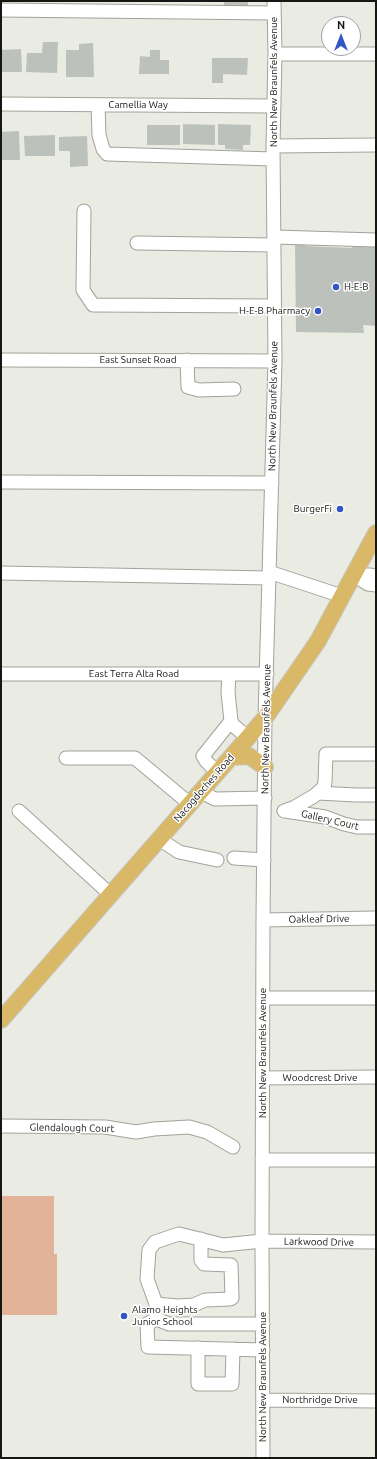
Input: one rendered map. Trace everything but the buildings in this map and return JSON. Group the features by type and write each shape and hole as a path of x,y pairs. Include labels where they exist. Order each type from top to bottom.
{"main road":[{"name":"Nacogdoches Road","path":"1,1020 265,718 318,641 342,596 358,573 376,532"},
{"path":"231,757 249,756 265,767"}],"street":[{"path":"1,10 274,7"},
{"name":"North New Braunfels Avenue","path":"263,1458 263,920 265,718 275,361 273,152 275,54 274,7"},
{"path":"275,54 376,54"},
{"name":"Camellia Way","path":"1,104 274,106"},
{"path":"98,105 99,135 103,150 107,154 273,152 376,145"},
{"path":"84,212 83,290 93,305 274,306"},
{"path":"137,243 376,240"},
{"name":"East Sunset Road","path":"1,360 275,361"},
{"path":"188,360 188,387 199,390 234,389"},
{"path":"1,482 272,483"},
{"path":"1,573 269,575 342,596"},
{"path":"358,573 376,576"},
{"path":"358,573 363,581 368,584 376,585"},
{"name":"East Terra Alta Road","path":"1,674 267,674"},
{"path":"229,674 228,692 231,721 233,725 248,738"},
{"path":"218,772 206,761 203,756 231,721"},
{"path":"318,793 324,787 326,754 376,754"},
{"path":"66,758 135,758 190,804"},
{"path":"200,792 215,799 265,798"},
{"path":"318,793 376,795"},
{"name":"Gallery Court","path":"284,811 318,793"},
{"path":"19,811 111,894"},
{"name":"Gallery Court","path":"265,811 284,811 325,817 357,827 376,827"},
{"path":"159,839 179,852 217,860"},
{"path":"234,858 264,860"},
{"name":"Oakleaf Drive","path":"263,920 376,918"},
{"path":"263,998 376,998"},
{"name":"Woodcrest Drive","path":"263,1078 376,1077"},
{"name":"Glendalough Court","path":"1,1126 105,1127 136,1132 154,1129 189,1127 207,1132 234,1147"},
{"path":"262,1160 376,1160"},
{"name":"Larkwood Drive","path":"156,1319 156,1304 147,1279 150,1250 155,1242 179,1234 223,1245 262,1241 376,1242"},
{"path":"156,1304 178,1306 194,1305 205,1300 232,1298 231,1265 204,1264 201,1260 201,1239"},
{"path":"263,1324 169,1324 156,1319 147,1324 148,1347 263,1350"},
{"path":"198,1348 198,1384 232,1384 234,1349"},
{"name":"Northridge Drive","path":"264,1400 376,1401"}],"shaded area":[{"path":"1,1196 54,1196 54,1254 57,1254 57,1315 1,1315"}],"place":[{"name":"H-E-B","path":"336,287"},
{"name":"H-E-B Pharmacy","path":"318,311"},
{"name":"BurgerFi","path":"340,509"},
{"name":"Alamo Heights Junior School","path":"124,1316"}]}
